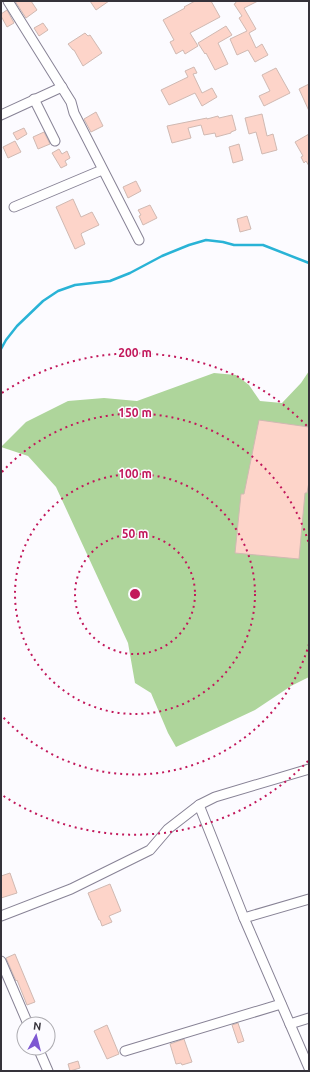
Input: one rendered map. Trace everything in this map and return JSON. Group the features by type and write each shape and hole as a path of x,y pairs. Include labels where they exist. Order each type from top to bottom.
{"street":[{"path":"8,1 71,102 74,113 102,170 139,240"},
{"path":"1,115 62,87"},
{"path":"34,99 55,141"},
{"path":"14,207 102,170"},
{"path":"1,916 71,890 150,850 168,829 200,805 215,797 309,769"},
{"path":"200,805 244,918 309,1068"},
{"path":"244,918 309,899"},
{"path":"1,961 25,1016"},
{"path":"125,1051 281,1004"},
{"path":"290,1024 309,1018"},
{"path":"41,1056 48,1071"}],"green space":[{"path":"309,371 309,677 291,686 255,710 176,747 168,733 151,693 135,683 128,643 56,487 28,456 1,447 26,422 68,401 104,398 137,401 214,373 236,375 249,385 260,401 282,403 301,383"}],"building":[{"path":"15,1 31,1 37,10 26,18"},
{"path":"90,1 109,1 96,10"},
{"path":"195,1 211,1 220,17 190,33 198,46 185,54 183,50 176,54 170,42 174,40 163,20"},
{"path":"235,1 258,1 244,8 256,29 249,33 256,48 262,44 268,55 255,62 248,50 237,55 230,39 247,31 239,18 242,16 234,4 236,3"},
{"path":"7,10 14,23 7,27 1,14"},
{"path":"43,23 48,30 39,36 34,28"},
{"path":"226,26 232,35 218,43 228,64 215,70 206,53 205,54 198,43"},
{"path":"85,33 88,36 90,35 102,53 83,66 74,50 68,44"},
{"path":"194,67 197,73 193,74 202,93 212,88 217,97 202,106 195,93 169,105 161,90 188,77 185,71"},
{"path":"276,68 290,93 264,106 259,96 270,91 262,75"},
{"path":"309,84 309,111 299,89"},
{"path":"96,112 103,126 91,132 84,119"},
{"path":"262,114 267,136 273,134 277,150 262,154 256,132 249,134 245,118"},
{"path":"232,115 236,130 231,133 216,137 215,133 204,135 201,125 188,128 191,138 172,143 167,126 218,116 219,118"},
{"path":"24,128 27,134 17,140 13,133"},
{"path":"44,132 50,144 38,149 33,137"},
{"path":"309,134 309,166 306,161 304,163 301,157 303,156 295,142"},
{"path":"15,141 21,152 8,158 3,147"},
{"path":"239,144 243,160 233,163 229,147"},
{"path":"59,149 62,154 67,151 70,158 65,161 67,165 61,168 52,153"},
{"path":"136,181 141,191 128,198 123,187"},
{"path":"73,199 81,217 92,212 99,225 81,234 85,244 75,249 56,207"},
{"path":"150,205 157,218 143,225 139,216 141,215 138,210"},
{"path":"247,216 251,229 240,232 237,219"},
{"path":"259,420 309,427 309,482 307,493 305,493 299,559 235,553 241,494 244,494"},
{"path":"10,873 17,893 1,898 1,876"},
{"path":"110,884 121,911 109,916 112,922 102,926 88,893"},
{"path":"15,954 35,1002 27,1005 6,958"},
{"path":"238,1023 244,1041 238,1043 232,1025"},
{"path":"107,1025 119,1054 107,1059 94,1031"},
{"path":"184,1039 192,1062 182,1065 181,1063 176,1064 170,1044"},
{"path":"78,1061 80,1068 70,1071 68,1064"}],"waterway":[{"path":"1,349 17,326 43,301 58,291 75,285 110,281 130,273 162,256 206,240 234,245 263,245 309,263"}]}
